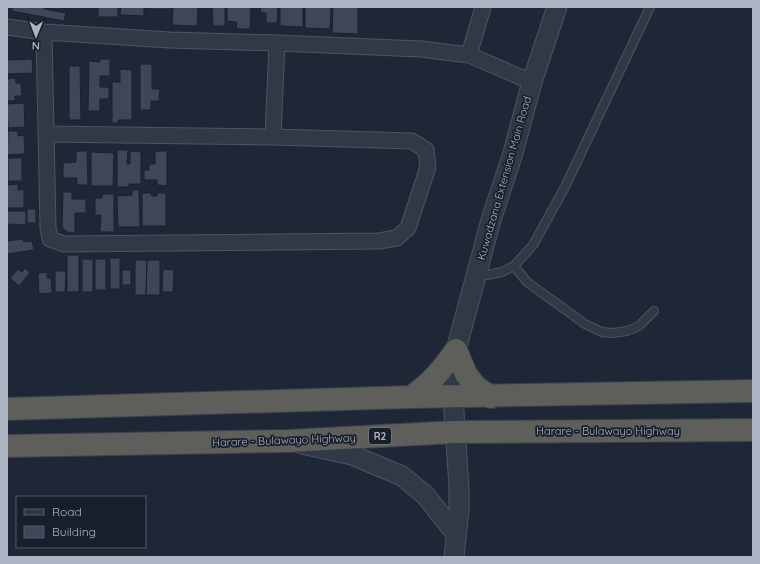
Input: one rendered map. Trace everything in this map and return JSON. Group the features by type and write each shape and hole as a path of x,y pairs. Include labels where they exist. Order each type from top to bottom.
{"highway":[{"path":"456,350 466,374 476,387 490,397"},
{"path":"411,397 422,390 439,373 456,350"},
{"path":"7,409 411,397 490,397 753,391"},
{"name":"Harare - Bulawayo Highway","path":"7,446 288,441 455,432 753,430"}],"street":[{"path":"468,55 483,7"},
{"name":"Kuwadzana Extension Main Road","path":"454,557 459,510 459,487 453,397 456,350 532,82 557,7"},
{"path":"7,28 44,32 169,40 421,49 468,55 532,82"},
{"path":"44,32 46,134 48,228 50,239 64,244 379,241 397,238 408,228 428,167 426,150 412,141 273,137 46,134"},
{"path":"273,137 277,43"},
{"path":"288,441 352,455 402,476 425,494 456,534"}],"lane":[{"path":"476,277 502,272 514,266 533,245 565,187 650,7"},
{"path":"514,266 527,282 585,324 602,332 612,333 627,331 639,326 654,311"}],"building":[{"path":"13,7 45,7 44,9 66,13 64,21 12,11"},
{"path":"98,7 118,7 118,17 98,17"},
{"path":"121,7 144,7 144,16 120,15"},
{"path":"149,7 171,7 171,9 149,9"},
{"path":"173,7 198,7 197,26 172,25"},
{"path":"212,7 225,7 225,26 213,26"},
{"path":"227,7 251,7 250,29 237,29 236,22 227,21"},
{"path":"260,7 278,7 277,23 266,23 266,13 261,13"},
{"path":"280,7 303,7 303,27 280,26"},
{"path":"305,7 331,7 330,29 305,28"},
{"path":"333,7 358,7 358,34 332,33"},
{"path":"32,59 33,73 7,74 7,60"},
{"path":"100,59 110,59 110,76 100,76 100,87 109,87 109,99 100,99 100,111 88,111 89,61 100,62"},
{"path":"140,64 152,64 152,89 160,89 159,101 151,101 151,110 140,110"},
{"path":"69,66 80,66 81,120 69,120"},
{"path":"120,69 132,70 132,120 118,120 118,123 112,123 112,82 120,82"},
{"path":"15,78 16,83 21,83 22,96 15,96 15,101 7,101 7,79"},
{"path":"24,103 25,127 8,128 7,104"},
{"path":"8,131 18,131 18,136 24,135 25,154 7,155"},
{"path":"117,150 128,150 127,164 130,164 130,151 141,152 141,184 129,184 129,187 117,187"},
{"path":"76,151 87,151 88,185 77,185 77,178 63,178 63,163 76,162"},
{"path":"155,151 167,151 167,186 157,185 157,180 144,180 144,170 149,170 149,164 155,164"},
{"path":"91,152 114,153 113,186 91,186"},
{"path":"8,158 22,158 22,181 8,181"},
{"path":"18,184 18,190 24,189 24,208 7,208 7,185"},
{"path":"132,190 139,190 140,227 118,227 117,196 132,195"},
{"path":"63,192 72,192 72,199 86,199 86,213 75,213 75,233 67,232 62,227"},
{"path":"142,193 151,193 152,196 157,196 157,193 166,193 166,226 142,226"},
{"path":"102,194 114,194 114,232 100,232 101,215 95,215 95,198 102,198"},
{"path":"27,209 36,209 36,223 27,223"},
{"path":"7,211 26,211 26,225 7,224"},
{"path":"23,239 24,242 32,241 34,250 7,254 7,241"},
{"path":"67,255 79,255 79,292 67,292"},
{"path":"110,258 120,258 120,289 110,289"},
{"path":"82,259 93,259 93,292 82,292"},
{"path":"95,259 106,259 106,290 95,290"},
{"path":"135,260 147,260 146,295 135,295"},
{"path":"147,260 160,260 160,295 146,295"},
{"path":"25,268 30,273 19,286 10,278 18,269 22,272"},
{"path":"163,269 174,270 173,292 162,292"},
{"path":"122,270 131,270 131,285 122,285"},
{"path":"55,271 66,271 65,292 55,292"},
{"path":"47,272 47,278 51,278 52,293 39,294 38,273"}]}
